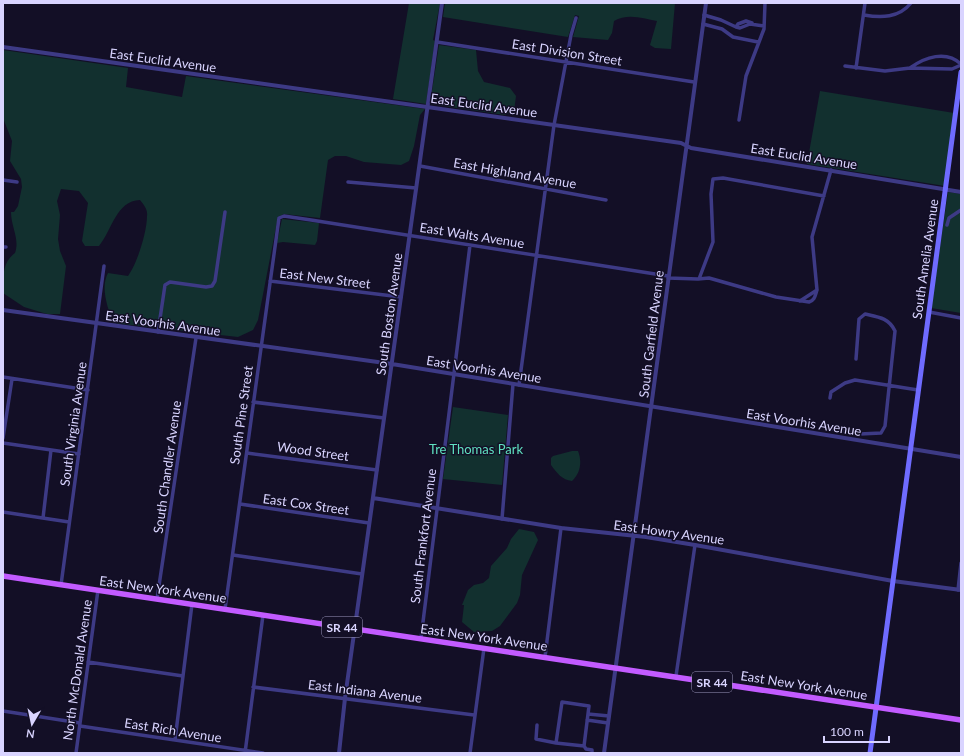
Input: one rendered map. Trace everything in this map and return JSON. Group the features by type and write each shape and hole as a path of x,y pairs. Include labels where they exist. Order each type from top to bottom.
{"main road":[{"name":"South Amelia Avenue","path":"870,753 928,312 947,189 961,72"},
{"name":"East New York Avenue","path":"3,576 961,720"}],"street":[{"name":"South Boston Avenue","path":"339,753 354,629 442,3"},
{"name":"South Garfield Avenue","path":"604,753 694,82 706,3"},
{"path":"739,120 744,84 764,26 765,3"},
{"path":"856,68 866,3"},
{"path":"864,16 890,16 896,14 911,3"},
{"path":"704,15 721,20 736,27 753,24 764,26"},
{"path":"519,385 554,125 576,18"},
{"path":"703,24 722,29 733,37 758,42"},
{"name":"East Division Street","path":"437,42 694,82"},
{"name":"East Euclid Avenue","path":"3,47 554,125 961,192"},
{"path":"845,66 885,71 910,68 952,68 961,64 954,57 938,56 922,60 910,68"},
{"name":"East Highland Avenue","path":"420,166 606,200"},
{"path":"800,301 812,301 816,297 812,237 831,170"},
{"path":"699,279 713,242 711,194 713,179 723,178 824,196"},
{"path":"3,180 17,182"},
{"path":"348,182 416,188"},
{"path":"947,225 949,218 961,210"},
{"path":"158,332 165,285 170,282 206,287 212,286 215,281 225,212"},
{"name":"East Walts Avenue","path":"277,224 280,218 284,216 668,277 699,279 709,278 722,280 776,297 800,301"},
{"name":"South Pine Street","path":"225,609 277,224"},
{"name":"South Frankfort Avenue","path":"420,638 470,245"},
{"name":"South Virginia Avenue","path":"62,585 69,522 104,266"},
{"name":"East New Street","path":"270,281 401,298"},
{"path":"800,301 816,290"},
{"name":"East Voorhis Avenue","path":"3,310 392,364 910,449 961,456"},
{"path":"928,312 961,318"},
{"path":"826,428 860,434 881,433 885,426 895,331 892,324 886,319 865,314 859,319 856,359"},
{"name":"South Chandler Avenue","path":"157,599 196,338"},
{"path":"3,377 88,390"},
{"path":"3,438 12,379"},
{"path":"830,398 831,392 845,383 855,380 889,384 918,390"},
{"path":"502,519 513,384"},
{"path":"253,402 384,418"},
{"path":"3,443 79,454"},
{"path":"43,518 51,450"},
{"name":"Wood Street","path":"246,452 377,470"},
{"name":"East Howry Avenue","path":"373,498 561,528 695,545 893,581 959,590"},
{"name":"East Cox Street","path":"240,504 369,523"},
{"path":"3,512 69,522"},
{"path":"545,657 561,528"},
{"path":"676,676 695,545"},
{"path":"233,555 362,574"},
{"path":"959,590 961,563"},
{"name":"North McDonald Avenue","path":"76,753 98,590"},
{"path":"175,740 192,604"},
{"path":"245,752 263,615"},
{"path":"470,753 484,648"},
{"path":"88,662 183,676"},
{"name":"East Indiana Avenue","path":"253,687 474,715"},
{"path":"556,743 562,702 589,706 584,746"},
{"name":"East Rich Avenue","path":"3,711 245,752 263,753"},
{"path":"588,714 609,716"},
{"path":"587,720 608,723"},
{"path":"537,725 536,740 584,746 586,749 592,750 592,753"}],"green space":[{"path":"409,3 440,3 433,40 435,41 426,104 393,99"},
{"path":"445,3 675,3 671,49 655,48 650,45 657,21 635,17 624,17 614,21 612,33 608,40 573,37 579,16 575,15 568,37 443,17"},
{"path":"439,45 476,50 478,71 484,82 510,88 516,96 514,111 505,115 430,104"},
{"path":"3,50 128,68 126,87 182,97 186,76 425,109 420,115 414,146 409,161 401,165 364,162 346,156 335,156 328,160 320,218 284,214 278,217 258,320 253,330 238,337 113,323 106,298 106,279 108,273 128,276 131,271 138,256 147,223 146,210 140,200 125,205 115,217 99,246 85,246 82,241 88,203 79,191 61,189 57,201 60,215 58,239 60,251 66,266 60,314 47,314 24,307 3,293 3,276 5,266 15,253 16,248 16,238 11,212 14,212 18,206 22,187 21,179 10,161 12,141 3,118"},
{"path":"820,91 954,113 945,186 807,164"},
{"path":"948,192 961,194 961,313 931,308"},
{"path":"282,219 319,223 317,241 315,245 283,242 277,243"},
{"name":"Tre Thomas Park","path":"453,407 508,415 502,485 443,479"},
{"path":"578,451 580,467 572,481 563,478 558,473 551,465 551,458 553,456"},
{"path":"519,529 534,532 538,540 522,575 520,595 517,603 500,626 492,631 474,632 462,622 464,605 462,605 468,590 474,585 483,583 489,578 491,566 507,548 511,539"}]}
